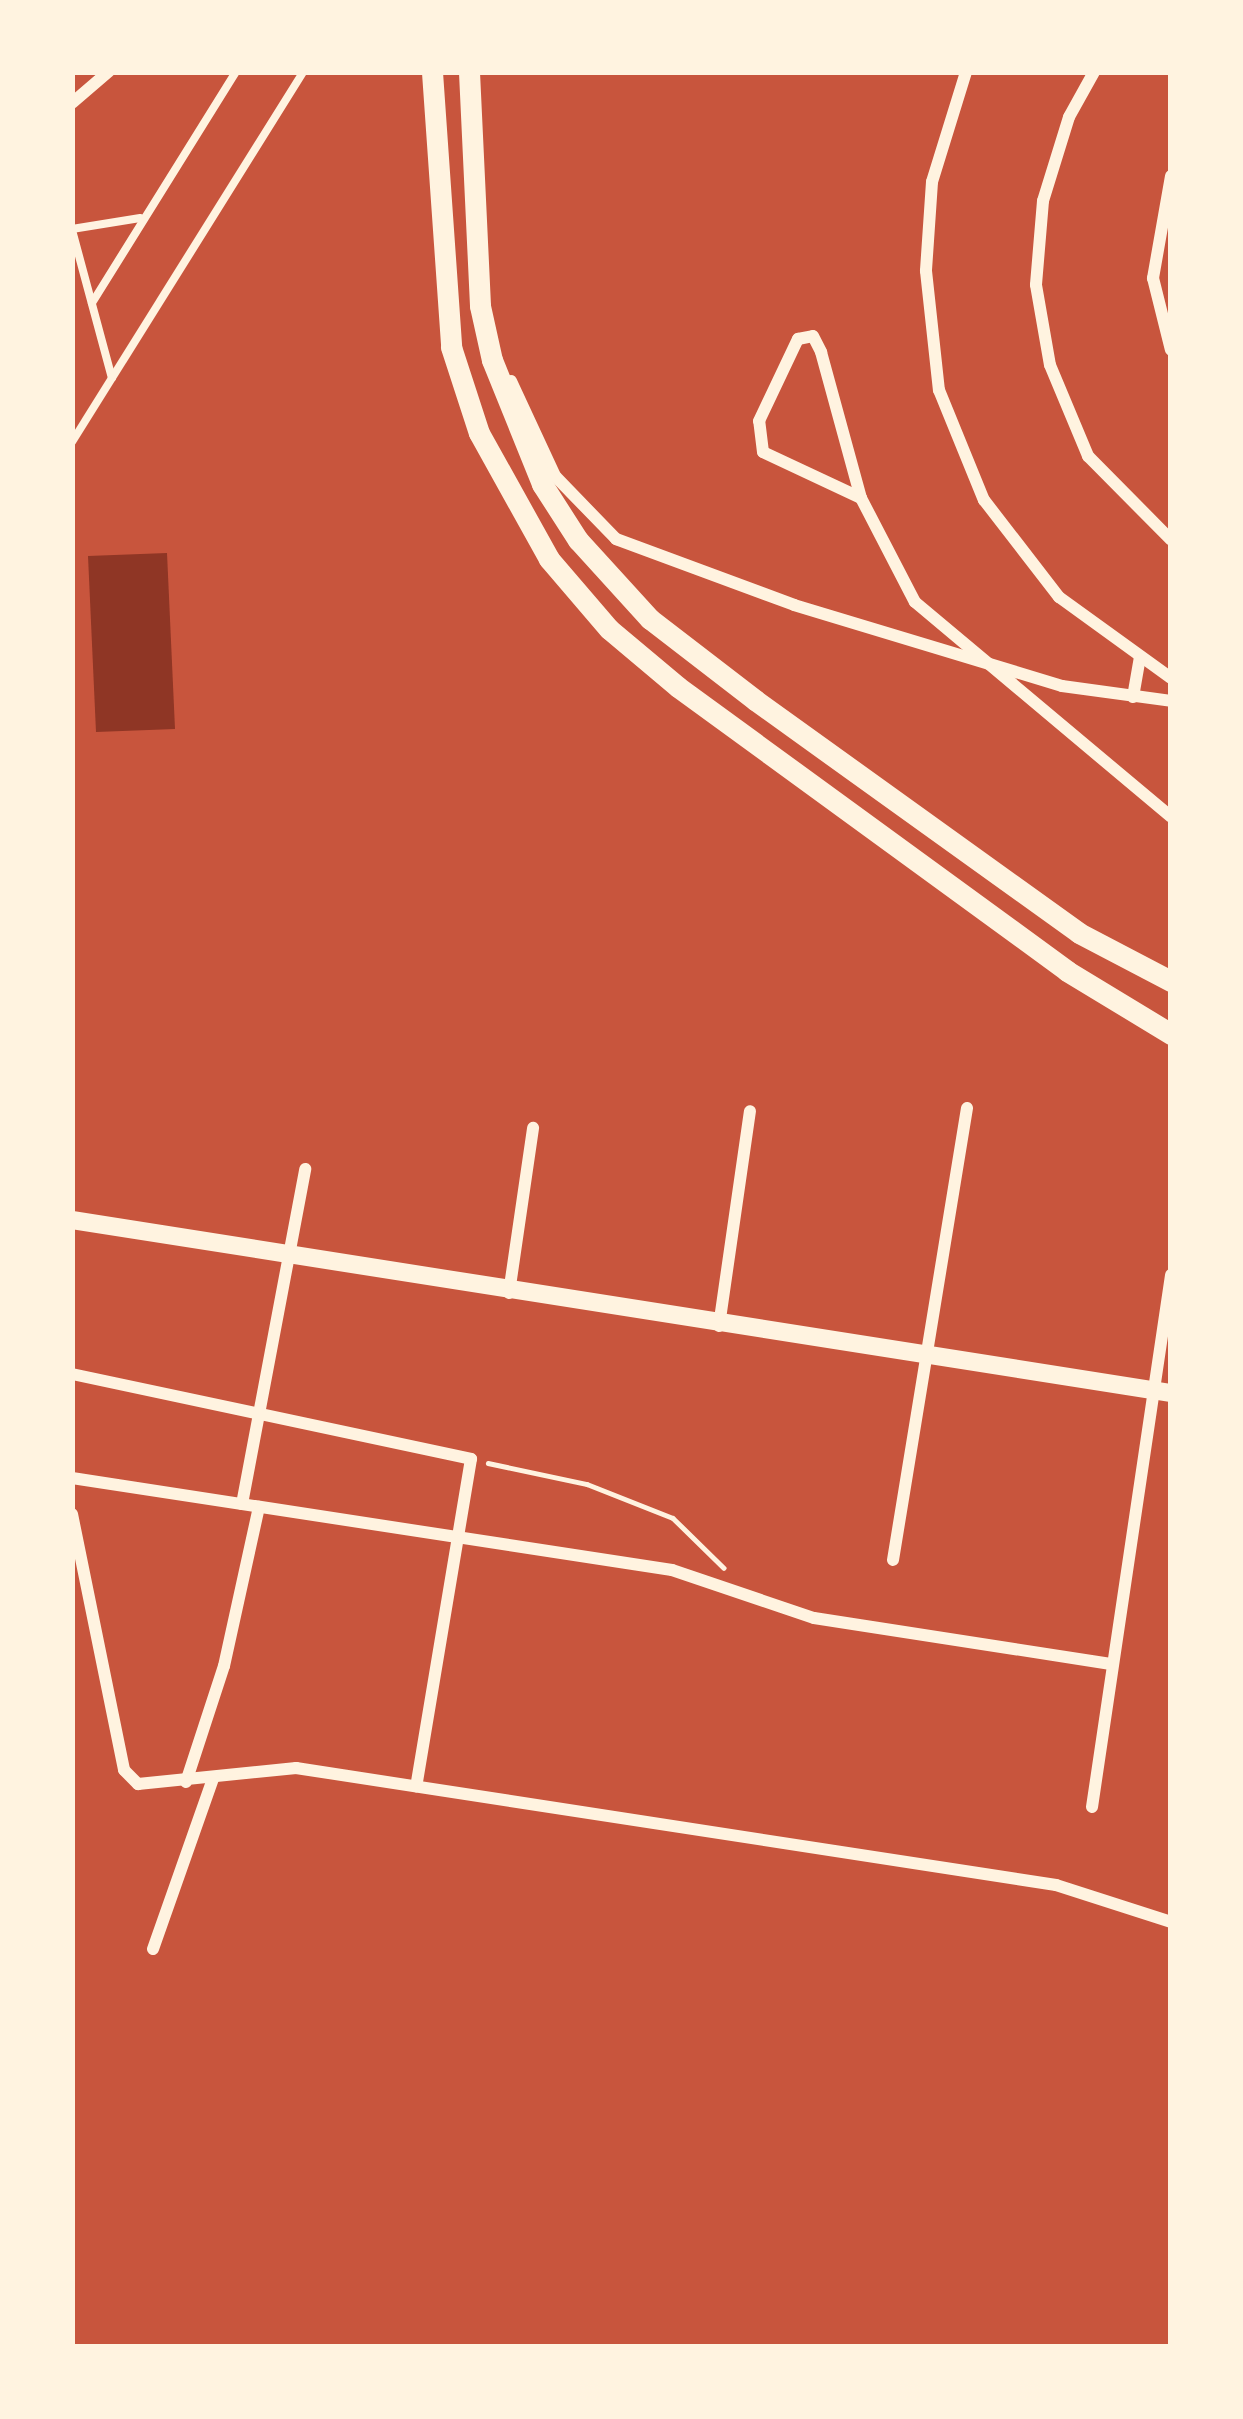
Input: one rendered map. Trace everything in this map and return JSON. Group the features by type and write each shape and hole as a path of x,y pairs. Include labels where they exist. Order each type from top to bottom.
{"main road":[{"path":"432,72 451,347 479,433 549,559 609,629 677,687 1067,971 1171,1034"},
{"path":"469,72 480,306 492,360 542,484 578,541 650,619 1079,933 1171,982"}],"street":[{"path":"72,103 107,72"},
{"path":"966,72 932,182 926,271 939,390 984,500 1059,597 1171,678"},
{"path":"1094,72 1069,117 1043,202 1036,285 1050,365 1088,456 1171,540"},
{"path":"1171,176 1153,278 1171,350"},
{"path":"860,499 763,452 758,421 798,339 813,336 821,352 860,499 915,602 972,656 1171,817"},
{"path":"492,360 505,369 555,476 616,538 794,605 1061,686 1171,701"},
{"path":"1133,697 1140,657"},
{"path":"892,1560 967,1108"},
{"path":"718,1327 750,1112"},
{"path":"508,1293 533,1128"},
{"path":"242,1504 305,1169"},
{"path":"72,1220 718,1327 1163,1392"},
{"path":"1092,1807 1112,1664 1163,1392 1171,1275"},
{"path":"72,1374 258,1409 471,1459 416,1786"},
{"path":"72,1478 672,1570 748,1591 814,1618 1112,1664"},
{"path":"186,1782 224,1666 259,1507"},
{"path":"72,1514 124,1770 138,1784 296,1768 1056,1885 1171,1922"},
{"path":"153,1949 213,1779"}],"lane":[{"path":"92,303 236,72"},
{"path":"294,72 295,86"},
{"path":"72,442 303,72"},
{"path":"112,378 72,230 141,218"}],"path":[{"path":"471,1459 587,1484 673,1518 748,1591"}],"shaded area":[{"path":"167,553 175,729 96,732 88,556"}]}
